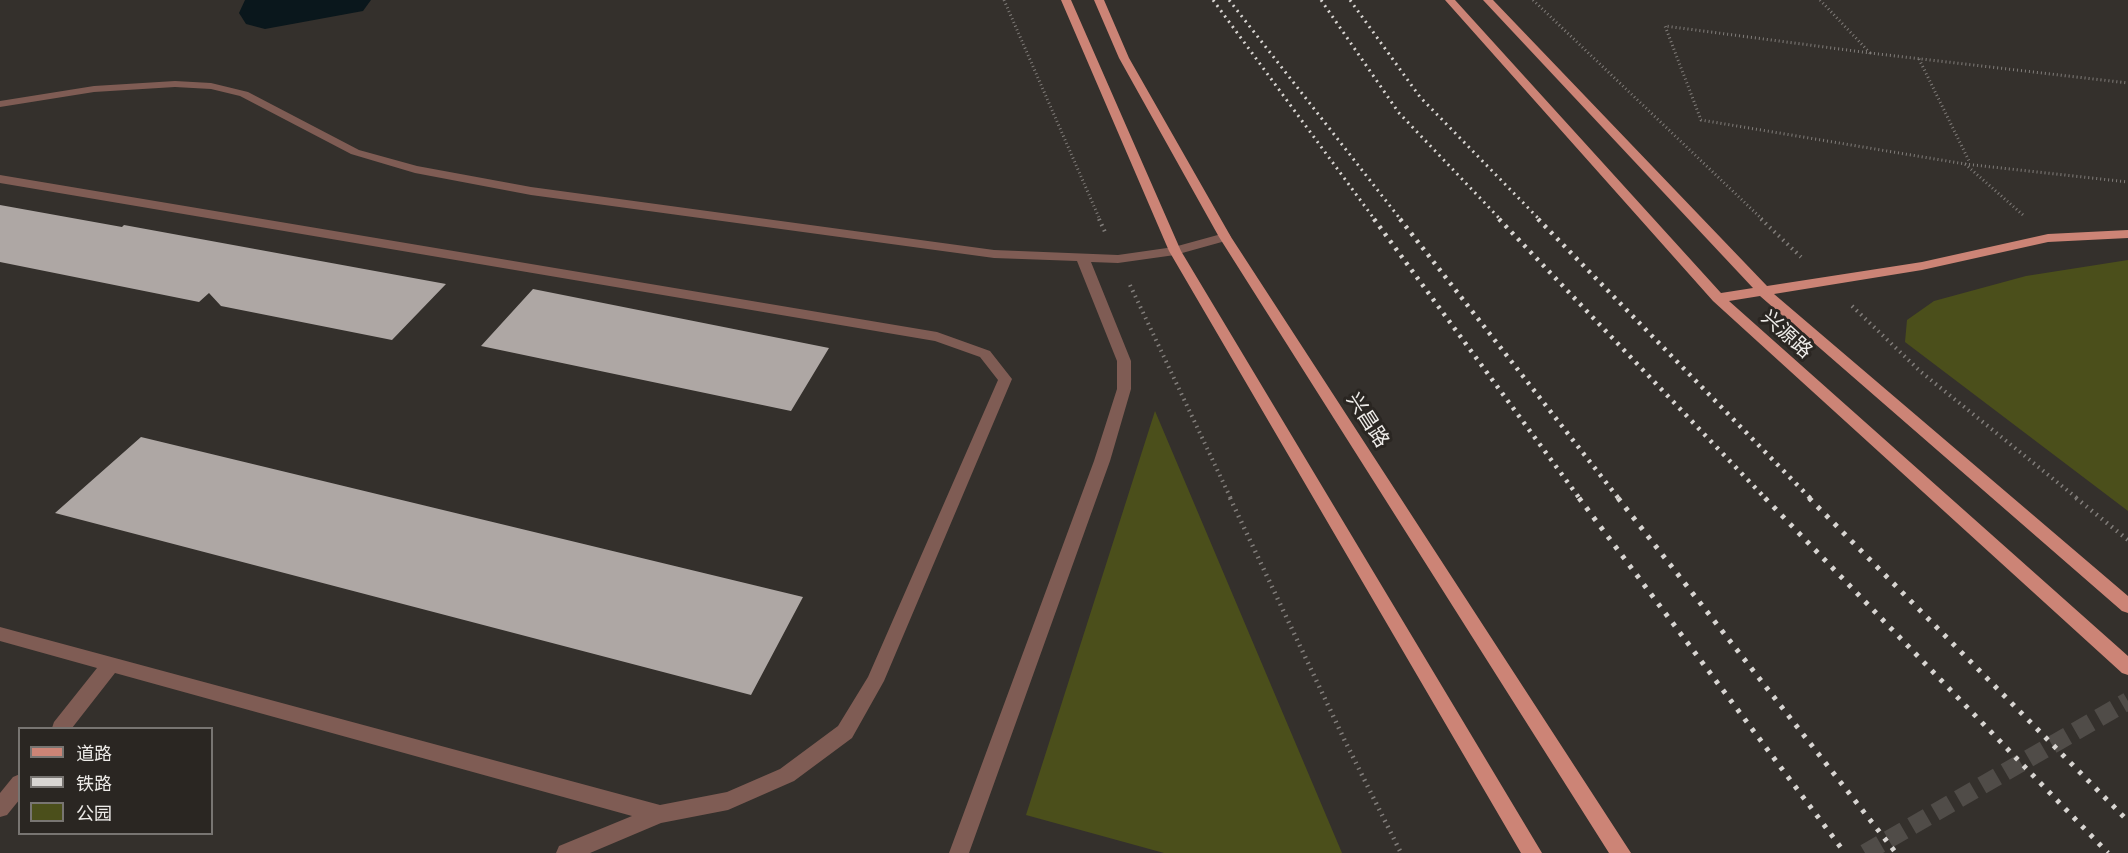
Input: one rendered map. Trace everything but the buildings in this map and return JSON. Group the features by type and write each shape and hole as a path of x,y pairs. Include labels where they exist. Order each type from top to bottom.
{"main road":[{"path":"1066,0 1174,251 1532,853"},
{"name":"兴昌路","path":"1099,0 1124,58 1225,237 1621,853"},
{"name":"兴源路","path":"1450,0 1718,298 2128,667"},
{"name":"兴源路","path":"1488,0 1777,304 2128,606"},
{"path":"1718,298 1923,266 2048,238 2128,234"}],"street":[{"path":"0,104 94,89 175,84 211,86 244,94 355,152 415,169 531,191 982,252 1118,259 1174,251 1225,237"},
{"path":"0,178 926,335 985,354 1005,379 875,681 845,732 787,775 729,801 660,814 566,853"},
{"path":"958,853 1102,460 1124,389 1124,361 1083,259"},
{"path":"0,634 660,814"},
{"path":"64,727 111,664"},
{"path":"0,808 18,786"}],"path":[{"path":"1004,0 1087,194 1344,739 1401,853"},
{"path":"1820,0 1870,53"},
{"path":"2048,238 1965,164 1701,120 1665,26 2128,83"},
{"path":"1919,59 1970,164"},
{"path":"1954,162 2128,182"}],"green space":[{"path":"2128,260 2128,511 1905,342 1907,320 1934,301 2026,276"},
{"path":"1155,411 1342,853 1164,853 1026,815"}],"waterway":[{"path":"271,0 265,13 345,0"}],"tunnel":[{"path":"1865,853 2128,701"}],"railway":[{"path":"1213,0 1375,220"},
{"path":"1229,0 1401,220"},
{"path":"1321,0 1399,113 1501,220"},
{"path":"1350,0 1420,97 1540,220"},
{"path":"1374,219 1580,499"},
{"path":"1400,219 1619,499"},
{"path":"1499,219 1766,499"},
{"path":"1538,219 1811,499"},
{"path":"1579,498 1845,853"},
{"path":"1618,498 1896,853"},
{"path":"1765,498 2108,853"},
{"path":"1809,498 2128,821"}]}
